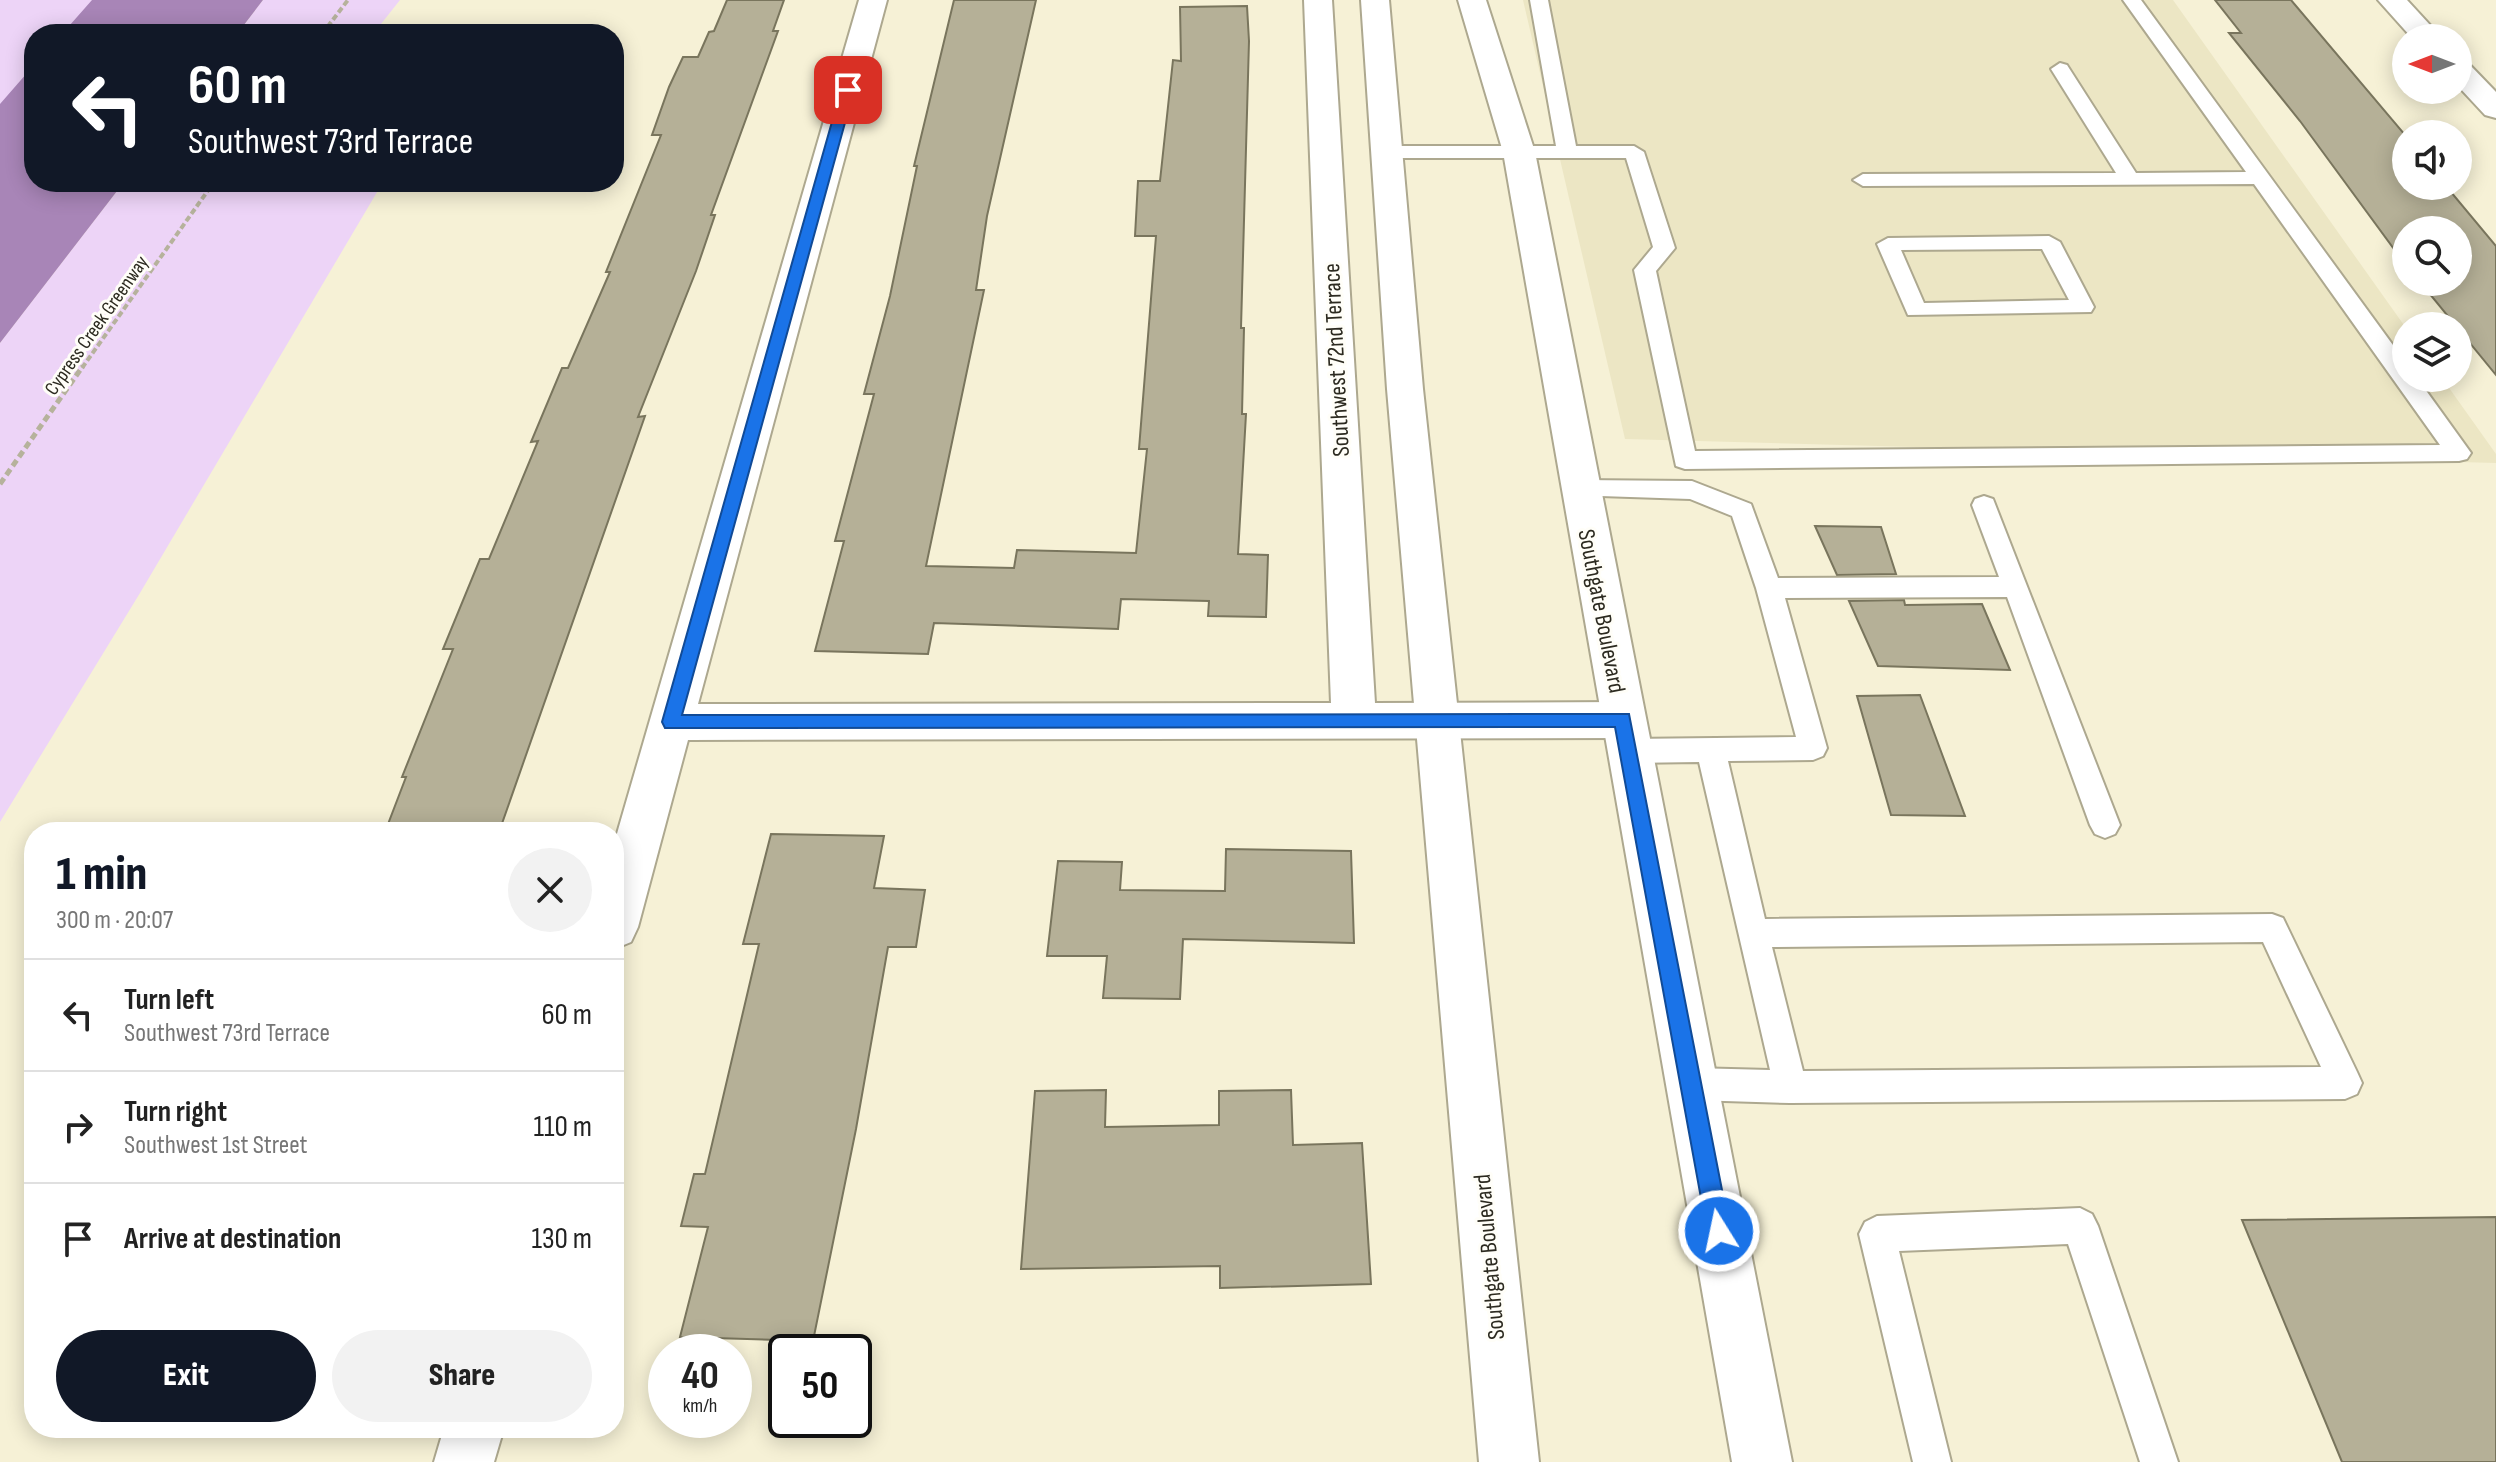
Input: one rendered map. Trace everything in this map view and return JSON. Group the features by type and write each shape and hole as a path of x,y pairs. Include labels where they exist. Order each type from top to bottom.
{"street":[{"path":"624,891 873,0"},
{"name":"Southwest 72nd Terrace","path":"1318,0 1354,720"},
{"name":"Southgate Boulevard","path":"1375,0 1385,152 1509,1462"},
{"name":"Southgate Boulevard","path":"1472,0 1519,152 1579,489 1762,1462"},
{"path":"2392,0 2415,24"},
{"path":"2472,84 2496,109"},
{"path":"671,722 1439,721 1626,736"},
{"path":"464,1462 471,1438"}],"lane":[{"path":"1539,0 1567,152"},
{"path":"1685,460 2459,453 2132,0"},
{"path":"2060,69 2130,179"},
{"path":"1385,152 1634,152 1664,248 1645,270 1692,490"},
{"path":"1863,180 2259,178"},
{"path":"2049,242 2083,307 1916,310 1888,244 2049,242"},
{"path":"1579,489 1692,490 1742,510 1769,588 1813,748 1711,751 1626,736"},
{"path":"1984,505 2105,825"},
{"path":"1769,588 2016,587"},
{"path":"1711,751 1790,1087"},
{"path":"1692,1084 1790,1087 2345,1083 2272,928 1753,933"},
{"path":"1932,1462 1877,1234 2080,1226 2159,1462"}],"path":[{"path":"330,24 348,0"},
{"name":"Cypress Creek Greenway","path":"0,484 207,192"}],"shaded area":[{"path":"0,0 111,0 89,24 24,24 24,97 0,124"},
{"path":"92,0 263,0 245,24 71,24"},
{"path":"263,0 400,0 381,24 245,24"},
{"path":"1523,0 2173,0 2395,312 2392,312 2392,392 2452,392 2496,454 2496,463 1625,439"},
{"path":"24,76 24,192 116,192 0,343 0,104"},
{"path":"116,192 377,192 140,593 0,822 0,343"}],"building":[{"path":"727,0 784,0 773,31 778,31 711,215 715,215 696,271 638,417 645,416 503,822 389,822 406,777 402,777 453,649 443,649 480,559 489,559 538,441 531,442 562,368 568,368 610,272 606,272 661,135 652,135 669,87 683,57 698,57 709,32 714,31"},
{"path":"954,0 1036,0 987,216 976,290 984,290 926,566 1014,568 1017,550 1136,553 1147,449 1139,449 1156,236 1135,236 1138,181 1160,181 1173,60 1181,61 1180,7 1247,6 1249,41 1241,328 1244,328 1242,414 1246,414 1238,554 1268,555 1266,617 1208,616 1209,601 1121,599 1118,629 934,623 928,654 815,651 844,541 835,541 874,394 864,394 890,296 917,166 914,166"},
{"path":"2215,0 2291,0 2392,120 2392,200 2458,200 2471,216 2392,216 2392,246 2300,121 2229,33 2241,33"},
{"path":"2472,217 2496,246 2496,375 2472,346 2472,312 2445,312 2431,296 2472,296"},
{"path":"1815,526 1881,527 1896,574 1837,575"},
{"path":"1904,600 1905,605 1982,604 2010,670 1878,666 1849,601"},
{"path":"1920,695 1965,816 1891,815 1857,696"},
{"path":"771,834 884,836 874,888 925,890 916,947 888,947 856,1129 814,1334 768,1334 768,1340 752,1339 752,1334 681,1334 708,1227 681,1226 694,1174 705,1174 759,944 743,944"},
{"path":"1226,849 1351,851 1354,943 1183,939 1180,999 1103,998 1107,956 1047,956 1058,861 1122,862 1120,890 1225,891"},
{"path":"1106,1090 1105,1127 1219,1125 1219,1091 1291,1090 1293,1145 1362,1143 1371,1284 1220,1288 1220,1266 1021,1269 1035,1091"},
{"path":"2496,1217 2496,1462 2342,1462 2242,1220"}],"route":[{"path":"848,90 671,722 1623,720 1719,1231"}]}
